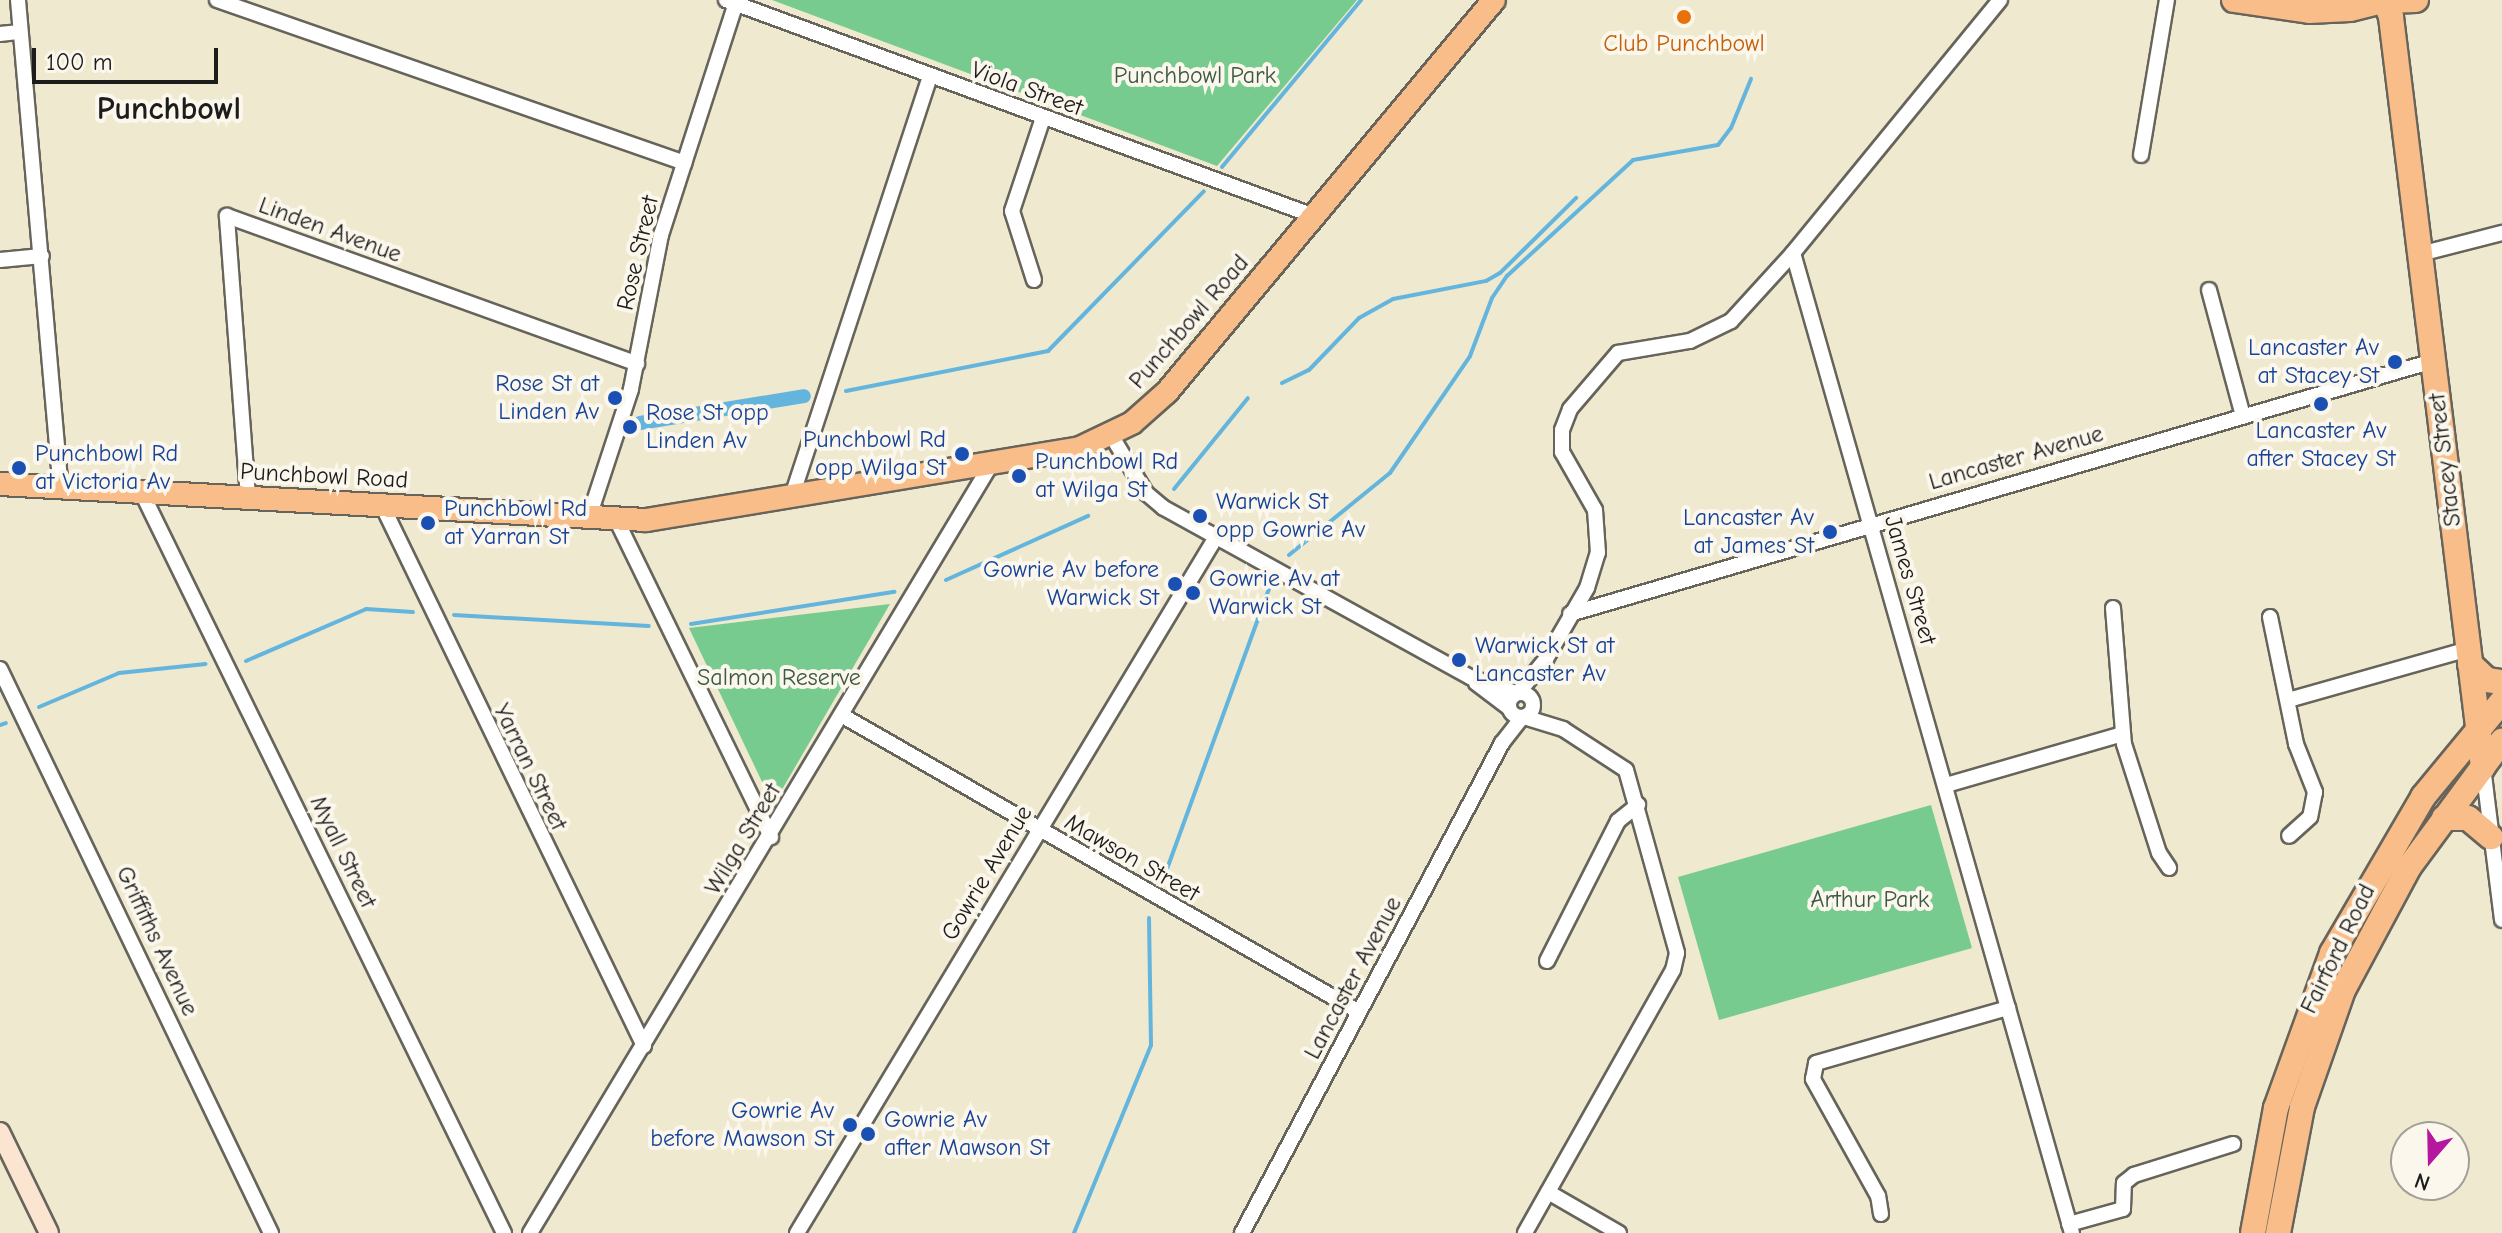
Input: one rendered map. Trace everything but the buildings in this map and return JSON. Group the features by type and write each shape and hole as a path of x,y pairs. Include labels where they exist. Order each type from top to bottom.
{"highway":[{"path":"2234,0 2309,11 2386,0 2416,0"},
{"name":"Stacey Street","path":"2386,0 2391,17 2483,767"},
{"path":"2469,657 2487,680 2502,682"},
{"name":"Fairford Road","path":"2253,1233 2276,1108 2327,965 2400,831 2502,701"},
{"name":"Fairford Road","path":"2278,1233 2292,1146 2323,1038 2375,925 2444,818 2502,741"},
{"path":"2444,818 2468,818 2491,837"}],"main road":[{"name":"Punchbowl Road","path":"0,484 616,519 670,519 1061,453 1111,435 1167,392 1494,0"}],"street":[{"path":"18,0 61,487"},
{"path":"217,0 684,163"},
{"path":"1516,713 1533,702 1546,659 1587,588 1600,542 1595,510 1562,452 1562,430 1570,409 1618,353 1690,341 1731,321 1793,253 2000,0"},
{"path":"2141,155 2167,0"},
{"name":"Rose Street","path":"589,517 637,364 654,263 733,1"},
{"name":"Viola Street","path":"733,1 930,77 1314,216"},
{"path":"0,34 20,32"},
{"path":"791,499 930,77"},
{"path":"1034,280 1012,211 1043,118"},
{"name":"Linden Avenue","path":"248,497 227,216 637,364"},
{"path":"2420,254 2502,233"},
{"name":"James Street","path":"1793,253 2070,1228"},
{"path":"0,260 42,256"},
{"path":"2209,290 2243,416"},
{"name":"Lancaster Avenue","path":"1570,614 2433,361"},
{"path":"1111,435 1151,498 1470,677 1516,713 1563,729"},
{"name":"Wilga Street","path":"530,1233 771,837 990,466"},
{"name":"Myall Street","path":"141,491 504,1233"},
{"name":"Yarran Street","path":"382,505 644,1046"},
{"path":"616,519 771,837"},
{"name":"Gowrie Avenue","path":"797,1233 1216,537"},
{"path":"2113,608 2123,734 2159,853 2169,868"},
{"path":"2270,617 2296,744 2315,792 2310,817 2289,836"},
{"path":"2288,700 2469,657"},
{"path":"1516,713 1518,693 1546,659"},
{"name":"Griffiths Avenue","path":"0,669 271,1233"},
{"path":"1470,677 1518,693 1563,729 1626,770 1674,934 1675,965 1525,1233"},
{"name":"Lancaster Avenue","path":"1242,1233 1516,713"},
{"name":"Mawson Street","path":"843,716 1359,1012"},
{"path":"1946,785 2123,734"},
{"name":"Stacey Street","path":"2483,767 2502,920"},
{"path":"1547,961 1618,821 1638,805"},
{"path":"1881,1214 1878,1196 1813,1079 1816,1063 2008,1008"},
{"path":"0,1132 49,1233"},
{"path":"2070,1228 2123,1209 2124,1183 2134,1175 2233,1144"},
{"path":"1548,1192 1619,1233"}],"green space":[{"name":"Punchbowl Park","path":"772,0 1357,0 1217,166"},
{"name":"Salmon Reserve","path":"890,604 773,805 689,628"},
{"name":"Arthur Park","path":"1931,805 1972,948 1719,1020 1678,877"}],"waterway":[{"path":"1222,167 1361,0"},
{"path":"1289,555 1390,473 1470,356 1492,298 1507,276 1633,160 1718,145 1731,128 1751,79"},
{"path":"846,391 1048,351 1204,191"},
{"path":"1282,383 1309,370 1359,318 1393,299 1486,281 1500,273 1576,198"},
{"path":"640,423 804,396"},
{"path":"1174,489 1248,398"},
{"path":"946,580 1088,516"},
{"path":"1163,880 1269,588"},
{"path":"691,624 894,592"},
{"path":"246,661 366,609 413,612"},
{"path":"454,615 649,626"},
{"path":"39,707 119,673 206,664"},
{"path":"0,725 6,723"},
{"path":"1074,1233 1151,1045 1149,918"}],"place":[{"name":"Club Punchbowl","path":"1684,17"},
{"name":"Lancaster Av at Stacey St","path":"2395,362"},
{"name":"Rose St at Linden Av","path":"615,398"},
{"name":"Lancaster Av after Stacey St","path":"2321,404"},
{"name":"Rose St opp Linden Av","path":"630,427"},
{"name":"Punchbowl Rd opp Wilga St","path":"962,454"},
{"name":"Punchbowl Rd at Victoria Av","path":"19,468"},
{"name":"Punchbowl Rd at Wilga St","path":"1019,476"},
{"name":"Warwick St opp Gowrie Av","path":"1200,516"},
{"name":"Punchbowl Rd at Yarran St","path":"428,523"},
{"name":"Lancaster Av at James St","path":"1830,532"},
{"name":"Gowrie Av before Warwick St","path":"1175,584"},
{"name":"Gowrie Av at Warwick St","path":"1193,593"},
{"name":"Warwick St at Lancaster Av","path":"1459,660"},
{"name":"Gowrie Av before Mawson St","path":"850,1125"},
{"name":"Gowrie Av after Mawson St","path":"868,1134"}],"district":[{"name":"Punchbowl","path":"169,109"}]}
